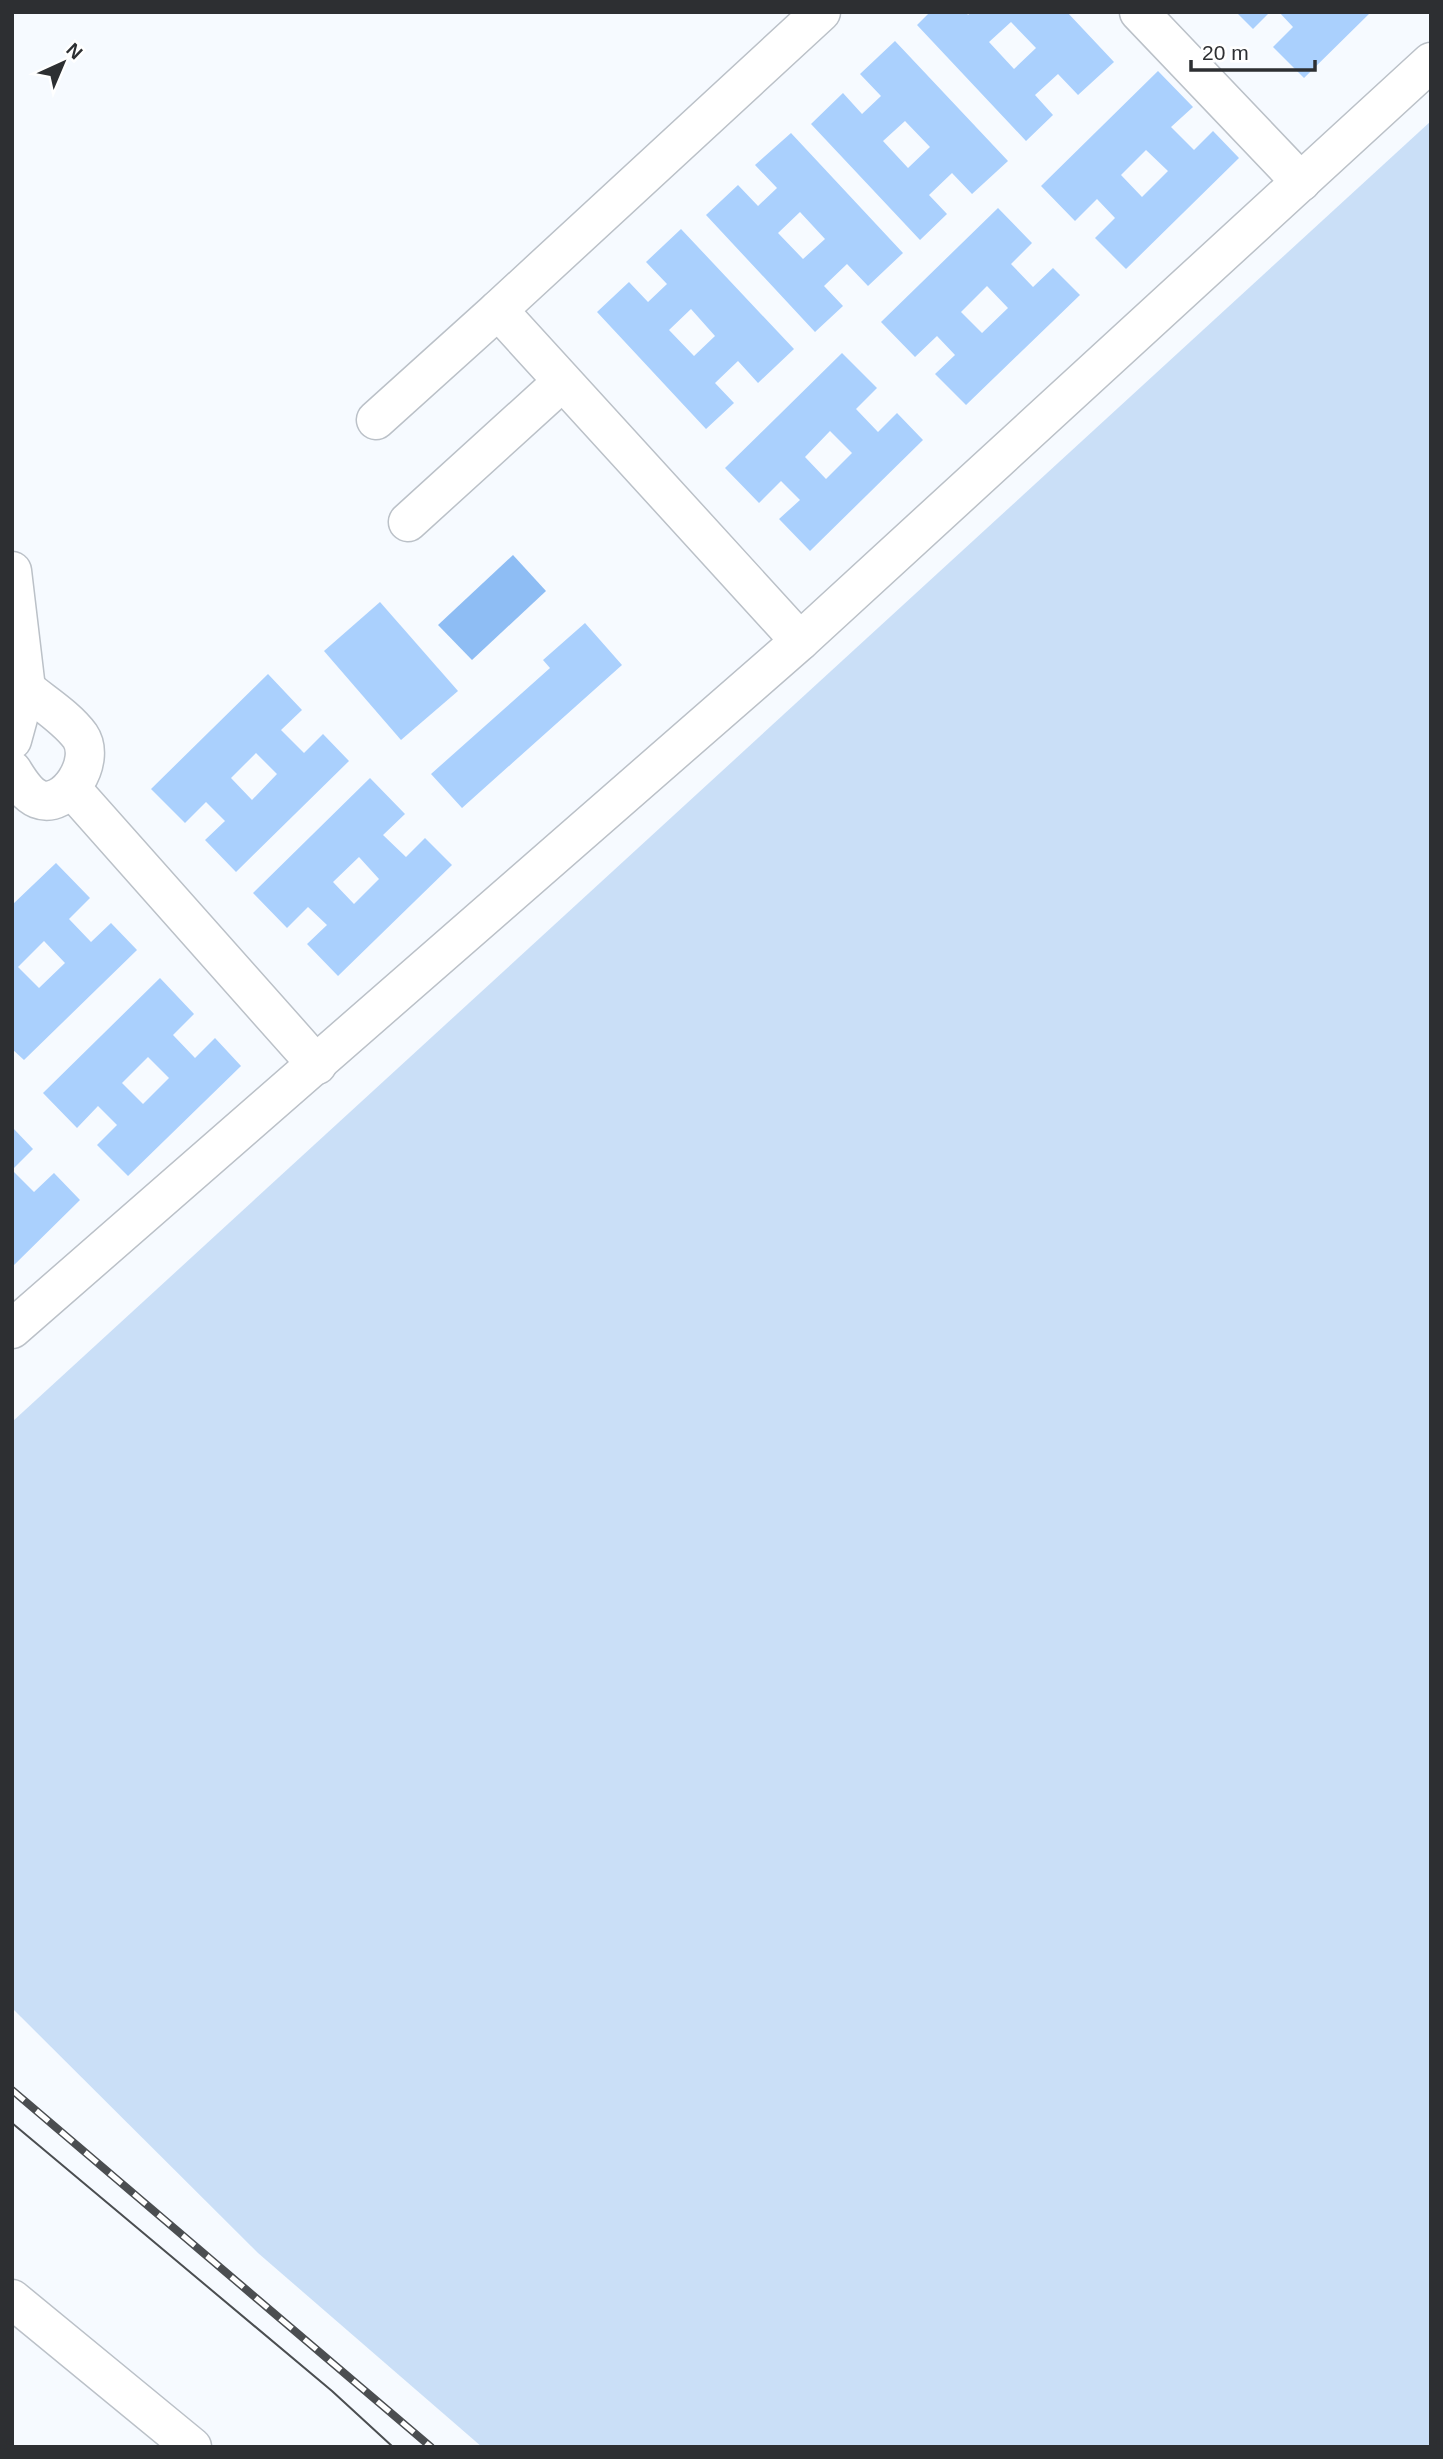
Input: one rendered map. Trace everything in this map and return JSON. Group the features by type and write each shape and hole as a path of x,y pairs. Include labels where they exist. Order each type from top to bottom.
{"street":[{"path":"376,420 821,12"},
{"path":"1139,12 1301,182"},
{"path":"12,1329 800,641 1431,62"},
{"path":"498,310 800,641"},
{"path":"408,522 562,382"},
{"path":"12,571 26,689 12,740"},
{"path":"12,770 22,787 37,799 51,800 71,788 83,770 85,751 80,737 26,689"},
{"path":"71,788 317,1065"},
{"path":"12,2299 192,2447"}],"shaded area":[{"path":"1431,121 1431,2447 482,2447 258,2253 12,2008 12,1422"}],"water":[{"path":"513,555 546,591 472,660 438,625"}],"building":[{"path":"930,12 966,12 968,15 971,12 1067,12 1114,62 1078,95 1058,74 1035,95 1053,115 1026,141 917,25","holes":["1011,22 1036,48 1014,69 989,42"]},
{"path":"1236,12 1270,12 1253,29"},
{"path":"1279,12 1371,12 1304,78 1273,47 1293,27"},
{"path":"895,41 1008,161 972,194 952,173 929,195 947,214 920,240 811,124 843,93 862,114 881,96 860,74","holes":["905,121 930,147 908,168 883,141"]},
{"path":"1158,71 1193,107 1171,127 1194,150 1213,131 1239,158 1126,269 1095,238 1115,218 1097,199 1075,221 1041,186","holes":["1146,150 1168,171 1142,197 1121,175"]},
{"path":"791,133 903,253 868,286 847,264 824,286 843,306 815,332 706,215 738,185 758,206 777,188 755,165","holes":["800,212 825,239 803,259 778,233"]},
{"path":"998,208 1032,243 1011,264 1033,287 1053,268 1080,295 966,405 935,374 955,355 937,336 915,357 881,322","holes":["987,286 1008,308 982,333 961,312"]},
{"path":"681,229 794,349 758,383 738,361 715,383 734,403 706,429 597,312 629,282 648,302 667,284 646,262","holes":["691,309 715,336 694,356 669,330"]},
{"path":"842,353 877,388 856,409 878,432 897,413 923,440 810,551 779,519 800,500 781,481 759,503 725,468","holes":["830,431 852,453 826,479 805,457"]},
{"path":"380,602 458,691 401,740 324,651"},
{"path":"585,623 622,665 462,808 431,774 550,668 543,660"},
{"path":"268,674 302,710 281,730 304,753 323,734 349,761 236,872 205,840 225,821 206,802 185,823 151,789","holes":["256,753 277,774 252,800 231,778"]},
{"path":"370,778 405,814 383,835 406,857 425,838 452,865 338,976 307,944 327,925 308,907 287,928 253,893","holes":["359,857 379,879 354,904 333,882"]},
{"path":"56,863 90,898 69,919 91,942 111,923 137,950 24,1060 12,1049 12,905","holes":["44,941 65,963 39,988 18,967"]},
{"path":"160,978 194,1014 173,1035 195,1058 215,1038 241,1066 128,1176 97,1145 117,1125 98,1106 77,1128 43,1093","holes":["148,1057 169,1078 143,1104 122,1083"]},
{"path":"12,1127 33,1149 12,1170"},
{"path":"12,1170 34,1192 54,1173 80,1200 12,1267"}],"tram line":[{"path":"12,2123 332,2391 393,2447"}],"railway":[{"path":"12,2090 431,2447"}]}
